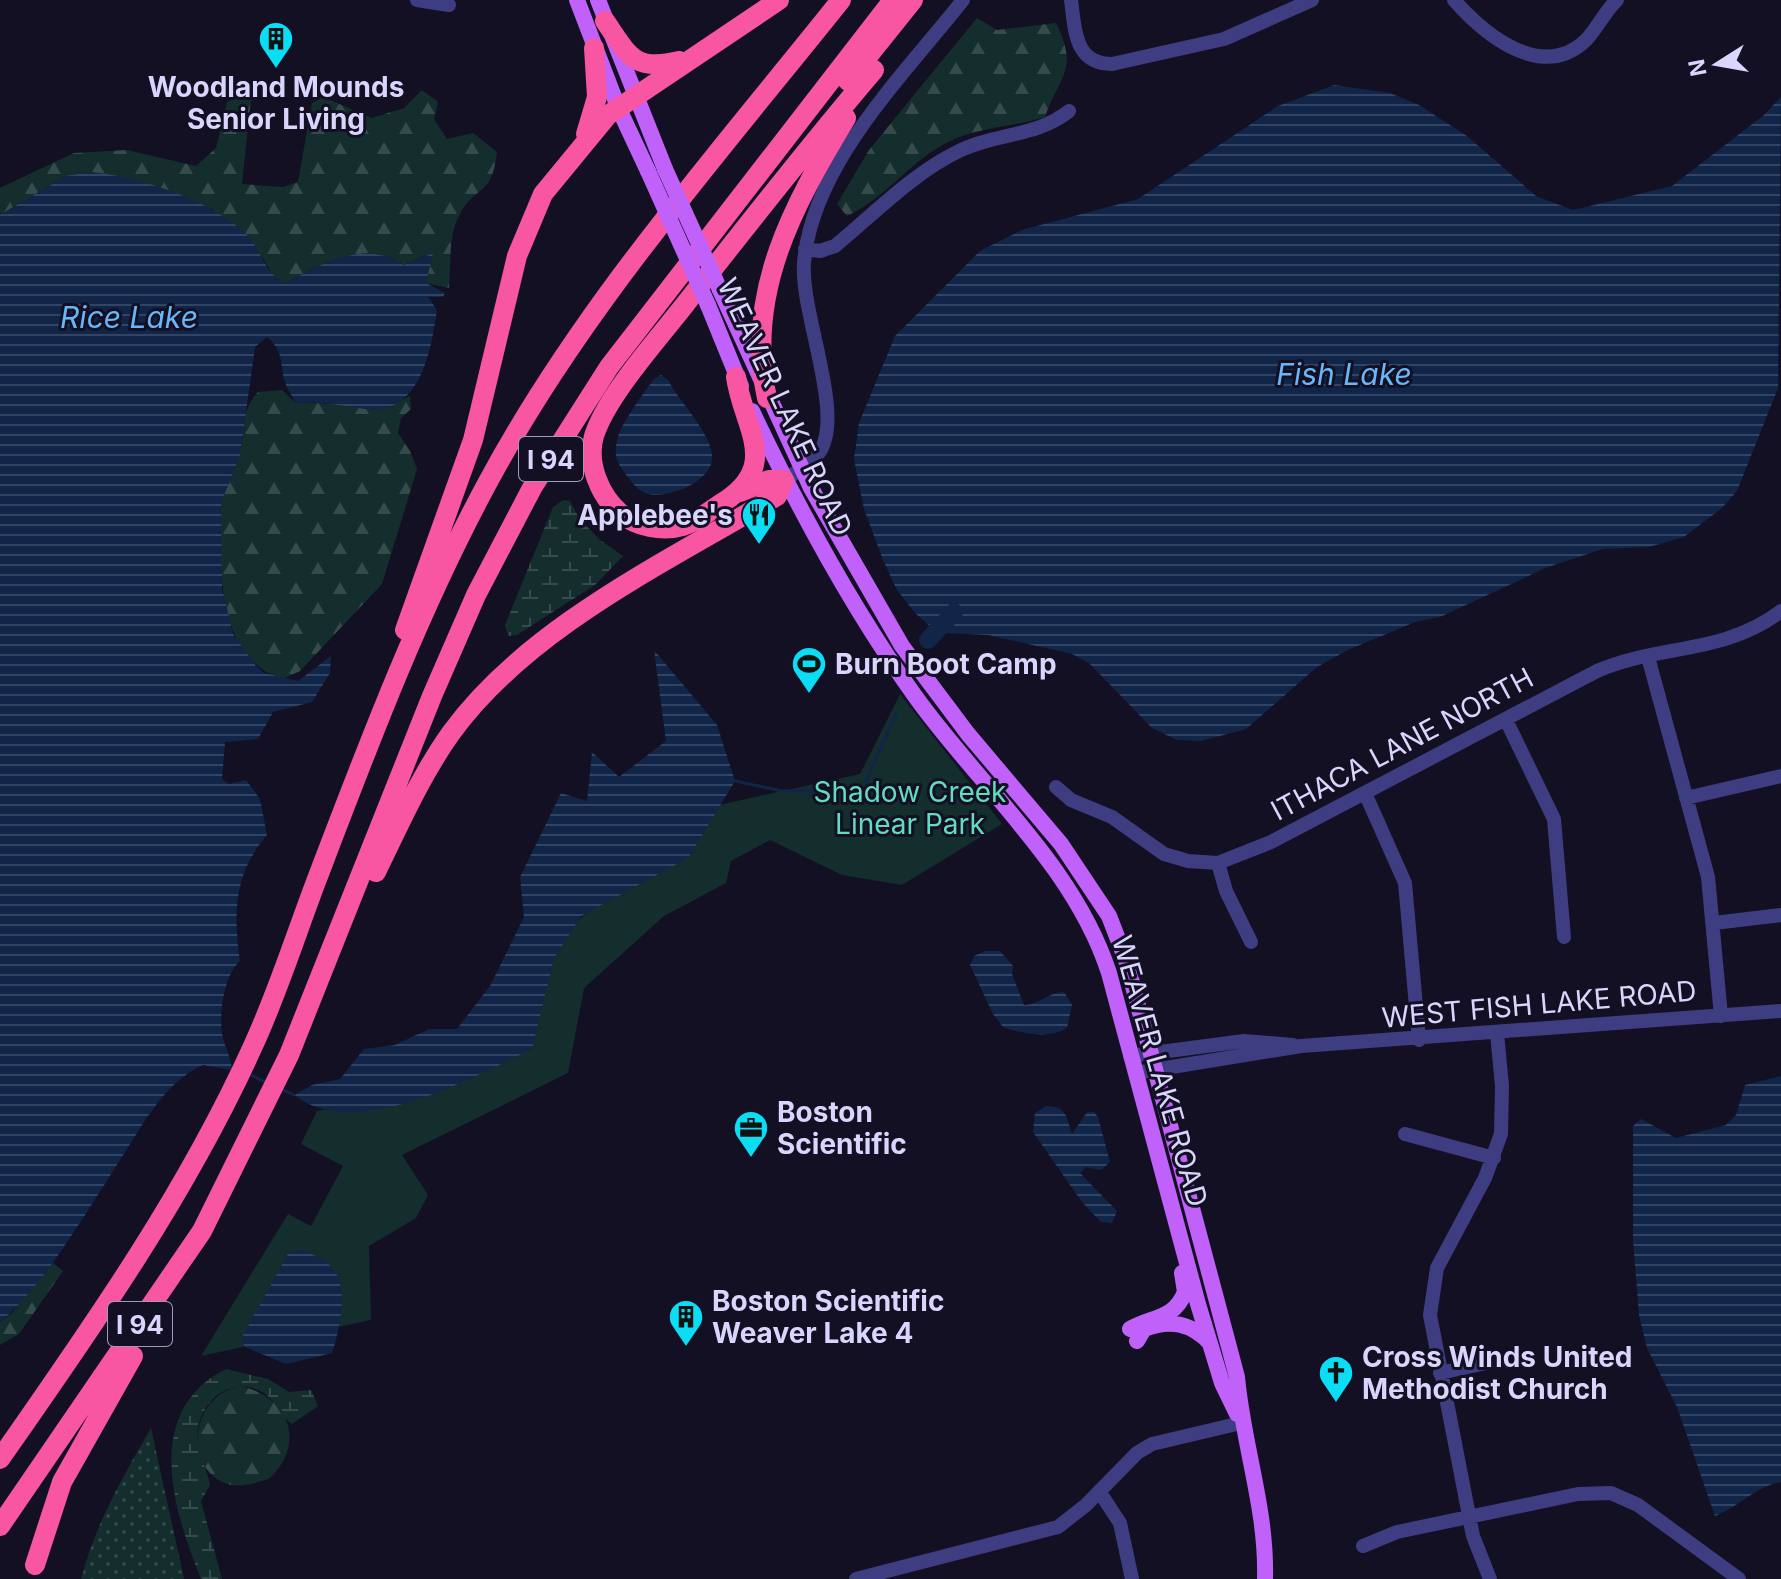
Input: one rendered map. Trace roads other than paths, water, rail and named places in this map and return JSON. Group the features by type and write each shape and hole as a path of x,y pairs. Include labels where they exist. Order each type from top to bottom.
{"highway":[{"path":"358,770 473,440 523,236 543,194 582,144 626,101 779,0"},
{"name":"I 94","path":"0,1459 171,1206 231,1095 256,1040 358,770 461,535 489,479 555,372 657,231 841,0"},
{"name":"I 94","path":"0,1526 202,1231 263,1111 321,983 432,696 476,595 532,488 609,367 780,141 893,0"},
{"path":"793,474 769,480 733,496 676,533 661,536 639,533 620,524 603,507 588,474 584,448 591,422 666,310 913,0"},
{"path":"685,526 655,528 625,517 612,506 596,475 594,438 601,420 643,358 813,141 874,70 926,0"},
{"path":"605,21 630,56 642,64 687,60"},
{"path":"582,144 596,104 594,48"},
{"path":"767,398 759,340 784,234 807,180 874,70"},
{"path":"733,496 747,482 757,454 755,438 740,401 736,377"},
{"path":"321,983 413,797 449,735 498,678 535,646 611,596 777,496 793,474"},
{"path":"35,1565 47,1523 78,1450 202,1231"}],"main road":[{"name":"WEAVER LAKE ROAD","path":"577,0 594,48 660,157 720,290 767,398 793,474 832,567 915,696 1050,864 1079,905 1104,957 1210,1344 1222,1383 1241,1423"},
{"name":"WEAVER LAKE ROAD","path":"598,0 648,171 708,305 736,377 793,474 846,552 917,668 1061,844 1098,896 1126,960 1237,1377 1241,1423 1263,1523 1265,1579"},
{"path":"1178,1232 1179,1262 1185,1287 1182,1301 1166,1317 1133,1335 1144,1329 1175,1323 1191,1328 1210,1344"}],"street":[{"path":"417,0 449,5"},
{"path":"793,474 819,453 829,421 804,296 805,249 815,204 835,167 963,0"},
{"path":"1071,0 1078,44 1087,58 1112,64 1203,44 1249,29 1312,0"},
{"path":"1454,0 1486,30 1512,48 1540,57 1576,48 1617,0"},
{"path":"805,249 820,251 835,246 923,173 951,155 981,142 1045,127 1069,111"},
{"name":"ITHACA LANE NORTH","path":"1056,787 1071,800 1112,817 1164,854 1218,863 1252,851 1607,667 1729,640 1781,611"},
{"path":"1648,657 1708,877 1721,1016"},
{"path":"1506,720 1554,819 1564,937"},
{"path":"1686,798 1781,776"},
{"path":"1365,793 1389,839 1405,883 1419,1040"},
{"path":"1218,863 1226,891 1251,942"},
{"path":"1714,923 1781,915"},
{"name":"WEST FISH LAKE ROAD","path":"1135,1073 1154,1063 1301,1046 1419,1040 1781,1011"},
{"path":"1490,1579 1481,1560 1469,1517 1430,1315 1431,1290 1447,1246 1494,1158 1503,1111 1497,1033"},
{"name":"WEST FISH LAKE ROAD","path":"1130,1056 1154,1063"},
{"path":"1405,1134 1494,1158"},
{"path":"1440,1373 1500,1360"},
{"path":"856,1579 924,1559 1045,1532 1069,1520 1122,1466 1152,1444 1241,1423"},
{"path":"1099,1491 1120,1523 1132,1579"},
{"path":"1363,1546 1383,1535 1578,1494 1611,1493 1638,1505 1739,1579"}],"water":[{"name":"Fish Lake","path":"1334,85 1390,93 1419,105 1467,136 1536,196 1573,210 1672,186 1764,115 1781,97 1778,388 1737,491 1722,508 1684,537 1649,547 1603,549 1548,567 1440,617 1415,622 1348,650 1317,667 1246,729 1201,741 1177,740 1152,728 1089,663 1072,654 988,635 945,633 931,627 897,590 883,560 864,509 854,459 859,423 895,336 980,251 1022,230 1138,199 1278,106"},
{"name":"Rice Lake","path":"90,172 153,185 216,212 248,236 268,269 286,283 344,257 374,254 404,265 433,253 426,283 445,293 443,297 428,297 437,310 431,344 419,378 399,402 384,408 296,403 285,382 276,347 267,337 255,347 240,455 221,503 222,588 233,634 264,673 298,681 331,656 330,673 312,702 273,712 258,739 225,742 222,779 229,784 246,780 260,799 267,835 248,864 238,894 240,961 226,985 221,1015 222,1033 232,1070 203,1065 165,1094 49,1268 0,1322 0,215 66,176"},
{"path":"661,375 668,380 699,426 712,454 711,464 698,480 688,487 654,495 642,492 631,481 619,463 616,447 620,431 629,416 654,379"},
{"path":"654,650 717,725 735,781 688,858 581,916 554,958 532,1049 446,1089 380,1109 348,1112 319,1108 294,1095 312,1085 340,1079 364,1049 395,1045 429,1029 457,1029 490,986 524,917 520,877 561,793 587,801 592,752 619,777 666,741"},
{"path":"985,951 1000,951 1013,966 1012,974 1024,1005 1064,992 1072,1005 1067,1028 1036,1034 1003,1027 993,1014 970,965 974,956"},
{"path":"1781,1076 1781,1482 1764,1488 1715,1516 1677,1407 1647,1348 1639,1315 1633,1240 1633,1126 1641,1119 1676,1138 1726,1125 1736,1115 1745,1085"},
{"path":"1046,1106 1062,1110 1072,1134 1087,1112 1094,1112 1098,1117 1110,1162 1101,1170 1086,1167 1080,1173 1117,1211 1112,1223 1101,1222 1082,1202 1033,1132 1035,1113"},
{"path":"301,1249 324,1260 334,1270 341,1288 341,1311 332,1353 286,1364 245,1347 241,1339 288,1254"}],"waterway":[{"path":"928,640 954,612"},
{"path":"735,781 782,791 862,791 896,714"},
{"path":"247,1073 265,1082"},
{"path":"279,1088 294,1095"}],"place":[{"name":"Woodland Mounds Senior Living","path":"276,70"},
{"name":"Applebee's","path":"759,546"},
{"name":"Burn Boot Camp","path":"809,695"},
{"name":"Boston Scientific","path":"751,1159"},
{"name":"Boston Scientific Weaver Lake 4","path":"686,1348"},
{"name":"Cross Winds United Methodist Church","path":"1336,1404"}],"park label":[{"name":"Shadow Creek Linear Park","path":"910,808"}]}
